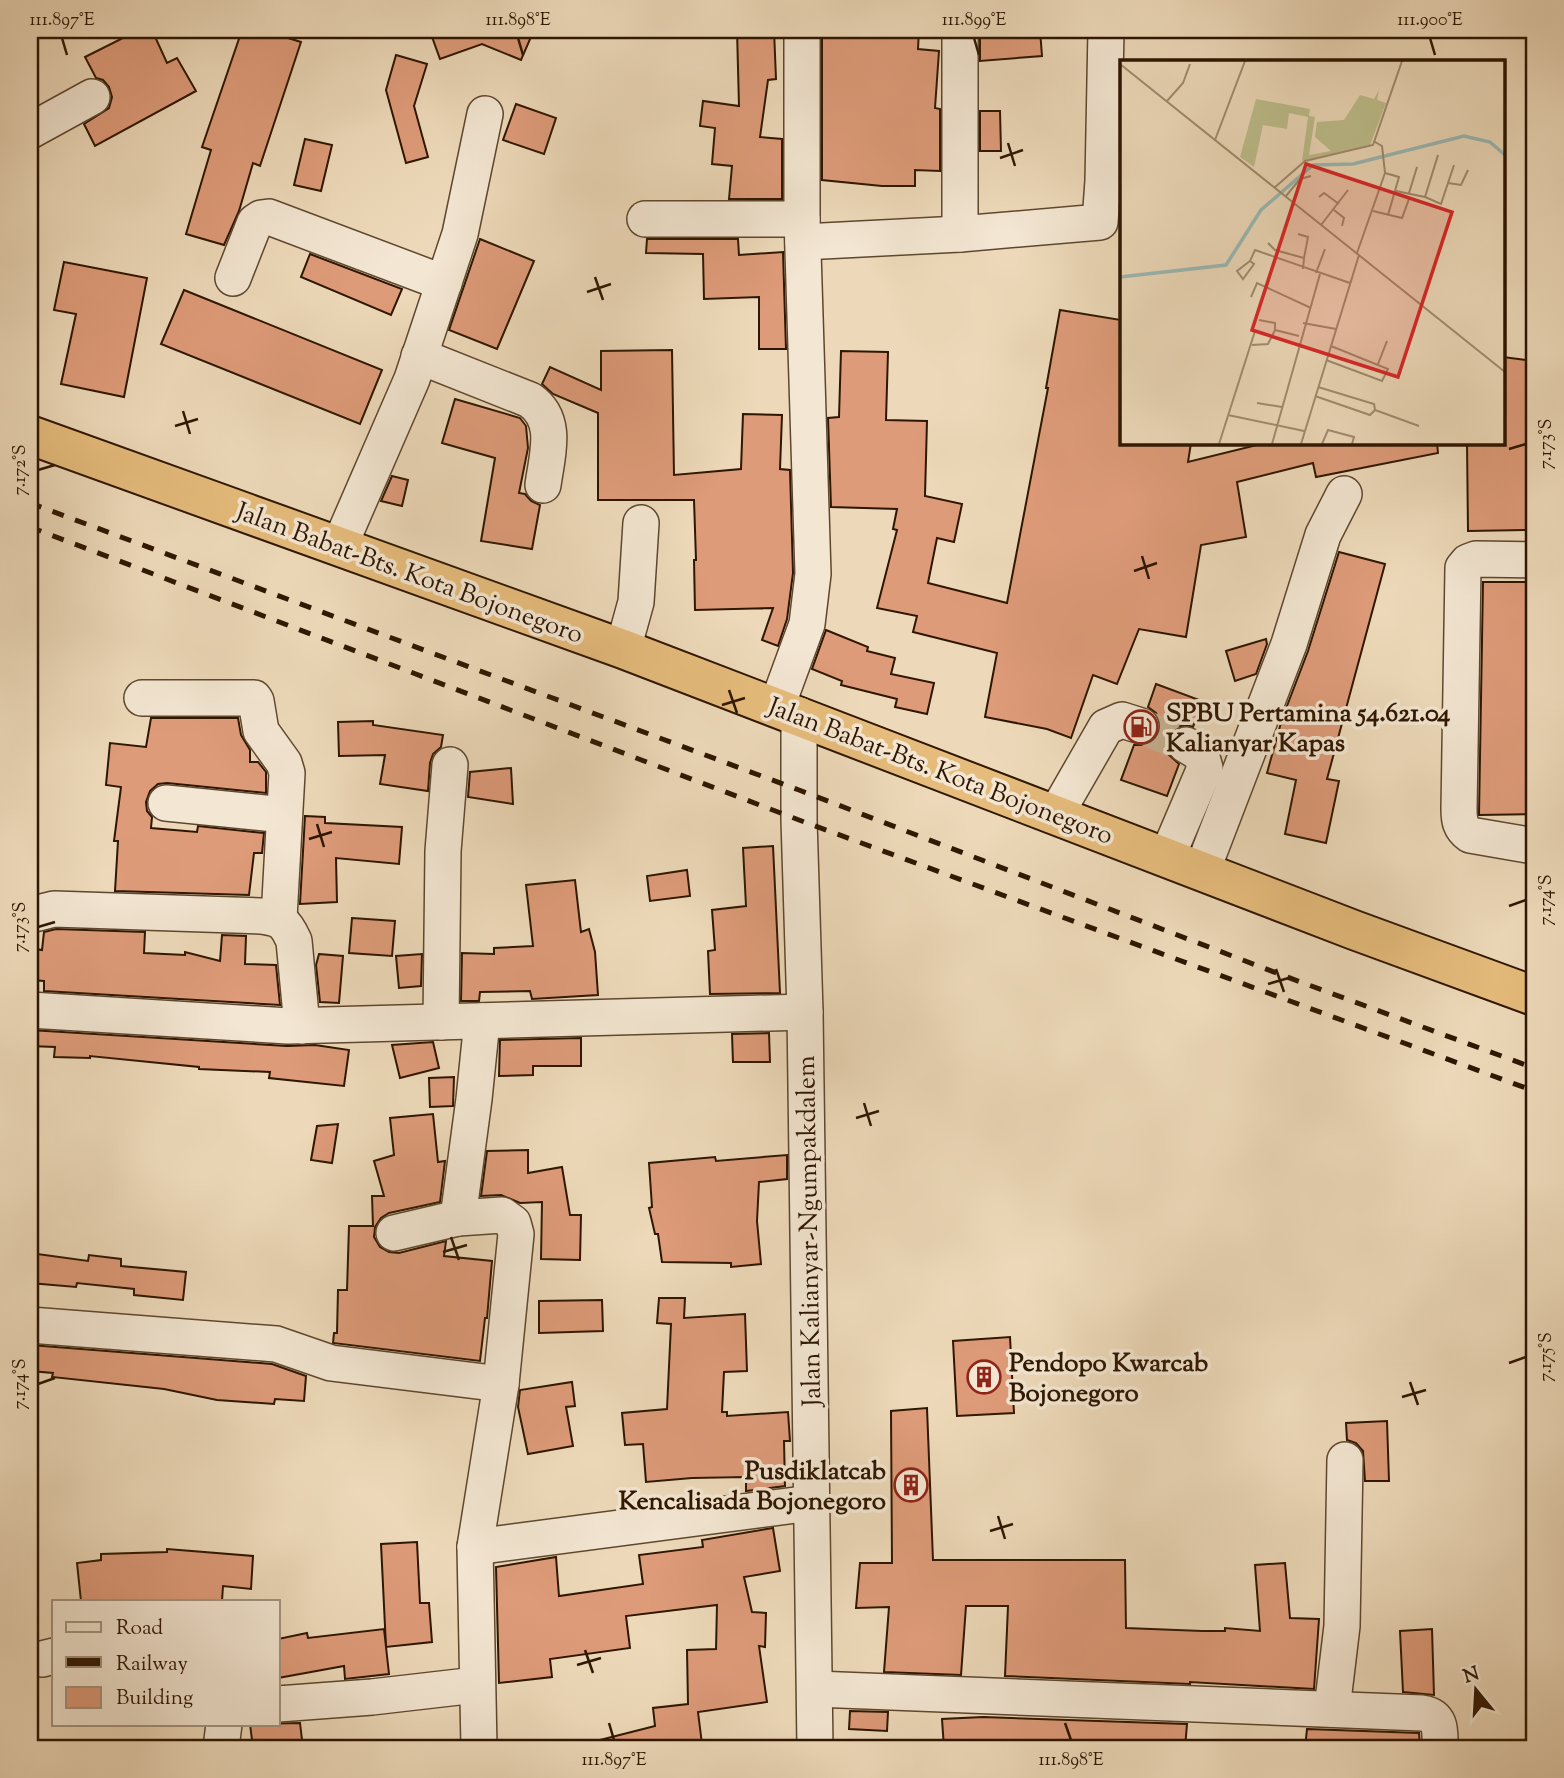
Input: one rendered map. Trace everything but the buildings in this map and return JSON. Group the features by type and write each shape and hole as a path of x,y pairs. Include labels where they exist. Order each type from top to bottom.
{"highway":[{"name":"Jalan Babat-Bts. Kota Bojonegoro","path":"30,435 788,710 1534,996"}],"street":[{"path":"788,710 812,597 803,231 802,30"},
{"path":"960,30 960,234"},
{"path":"645,219 803,231 960,234 1110,222 1106,30"},
{"path":"30,131 93,97"},
{"path":"340,547 412,379 444,284 460,234 485,114"},
{"path":"233,278 255,222 270,217 444,284"},
{"path":"419,356 530,400 538,406 549,430 543,485"},
{"path":"1185,864 1289,644 1324,535 1343,494"},
{"path":"623,649 636,602 641,523"},
{"path":"1534,560 1476,559 1463,568 1459,821 1463,830 1470,835 1534,846"},
{"path":"142,698 254,698 261,732 284,763 287,773 279,918"},
{"name":"Jalan Kalianyar-Ngumpakdalem","path":"788,710 799,820 805,1012 815,1748"},
{"path":"1056,814 1106,727 1122,720 1141,726"},
{"path":"1185,864 1205,768 1201,754 1186,745"},
{"path":"441,1022 443,851 450,765"},
{"path":"166,803 284,815"},
{"path":"30,915 54,909 279,918 294,941 302,1026"},
{"path":"30,1010 302,1026 805,1012"},
{"path":"458,1218 482,1021"},
{"path":"394,1233 458,1218 502,1215 513,1223 516,1234 501,1384 475,1547 479,1748"},
{"path":"30,1325 276,1344 331,1363 501,1384"},
{"path":"1332,1709 1342,1626 1345,1460"},
{"path":"475,1547 811,1503"},
{"path":"280,1704 476,1685"},
{"path":"815,1689 1432,1714 1440,1727 1440,1748"},
{"path":"221,1748 224,1726"}],"tunnel":[{"path":"1141,726 1186,745"}],"railway":[{"path":"30,503 1534,1068"},
{"path":"30,527 799,820 1534,1091"}],"place":[{"name":"SPBU Pertamina 54.621.04 Kalianyar Kapas","path":"1141,727"},
{"name":"Pendopo Kwarcab Bojonegoro","path":"984,1377"},
{"name":"Pusdiklatcab Kencalisada Bojonegoro","path":"911,1485"}]}
